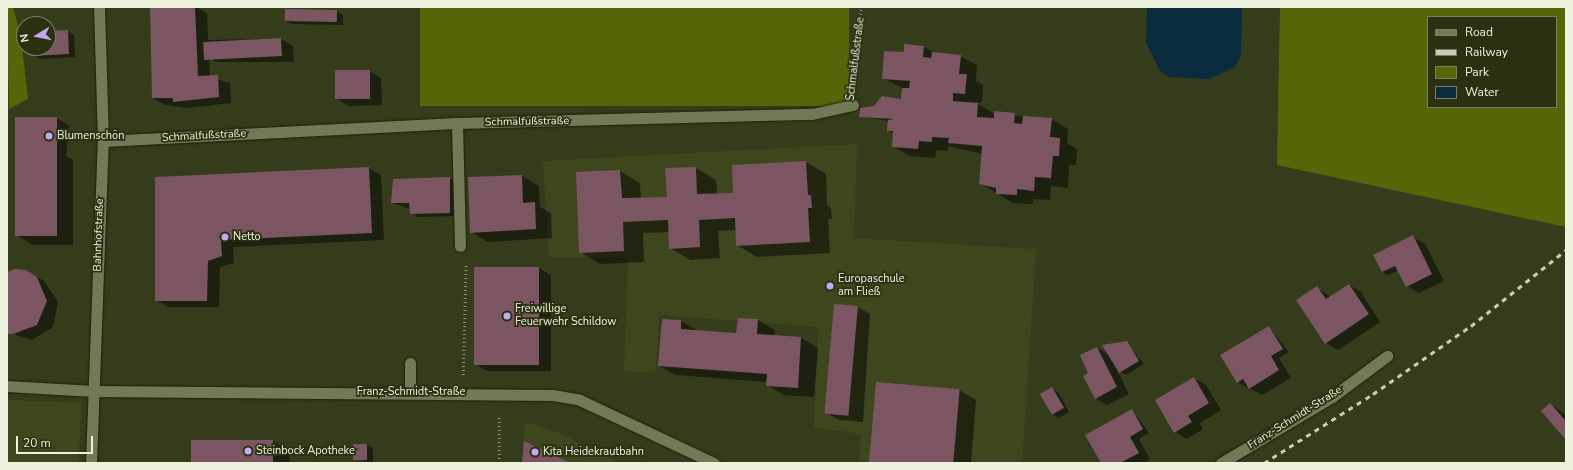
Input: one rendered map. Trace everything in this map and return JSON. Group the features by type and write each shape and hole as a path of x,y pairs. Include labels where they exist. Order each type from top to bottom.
{"street":[{"name":"Bahnhofstraße","path":"91,463 103,141 99,7"},
{"name":"Schmalfußstraße","path":"103,141 457,123 812,114 853,105"},
{"path":"457,123 460,246"},
{"name":"Franz-Schmidt-Straße","path":"1221,463 1332,397 1387,356"},
{"path":"410,363 410,392"},
{"name":"Franz-Schmidt-Straße","path":"7,386 93,391 463,392 552,395 580,400 714,463"}],"path":[{"name":"Schmalfußstraße","path":"853,105 861,7"},
{"path":"463,392 466,267"},
{"path":"499,414 499,463"}],"shaded area":[{"name":"Europaschule am Fließ","path":"857,144 854,238 1036,249 1022,463 859,463 861,434 814,427 818,327 659,315 656,373 624,371 628,257 549,257 543,161"},
{"path":"7,400 81,403 79,463 7,463"},
{"path":"525,422 559,433 620,463 522,463"}],"green space":[{"path":"7,7 13,7 16,18 16,56 23,56 28,99 9,109"},
{"path":"420,7 849,7 849,106 420,106"},
{"path":"1280,7 1566,7 1566,227 1277,165"}],"water":[{"path":"1147,7 1242,7 1241,55 1235,67 1209,79 1169,77 1160,71 1146,42"}],"building":[{"path":"150,7 195,7 198,76 218,75 219,97 173,102 173,98 152,98"},
{"path":"285,9 337,10 337,22 285,21"},
{"path":"68,30 69,54 56,55 56,31"},
{"path":"281,38 282,56 204,60 203,42"},
{"path":"904,44 924,46 923,57 931,58 932,52 961,55 959,74 967,74 965,94 953,93 953,101 978,103 977,117 994,118 994,111 1015,113 1014,123 1022,124 1023,116 1052,118 1050,137 1060,138 1059,156 1053,156 1051,178 1035,177 1034,191 1017,189 1017,195 996,194 996,188 979,184 982,146 948,143 949,138 932,137 932,142 919,141 918,149 892,147 893,131 887,131 888,120 894,119 859,117 860,108 874,106 882,96 901,99 902,88 909,88 910,81 882,79 884,51 904,52"},
{"path":"335,70 370,70 370,99 335,99"},
{"path":"15,117 57,117 57,236 15,236"},
{"path":"806,161 808,195 811,195 812,208 808,208 810,242 736,246 735,218 699,220 700,247 669,249 668,220 623,222 624,251 579,253 576,172 620,170 622,198 667,197 665,168 696,167 697,194 733,193 732,165"},
{"name":"Netto","path":"369,167 372,233 221,240 222,256 208,261 207,301 155,301 155,177"},
{"path":"522,175 523,203 535,202 536,229 470,233 468,177"},
{"path":"450,177 450,213 410,214 409,203 391,203 393,179"},
{"path":"1413,235 1432,274 1406,287 1395,266 1382,272 1373,255"},
{"name":"Freiwillige Feuerwehr Schildow","path":"474,267 539,267 539,365 474,365"},
{"path":"15,269 26,270 37,277 47,301 37,325 13,334 7,334 7,272"},
{"path":"1349,284 1369,314 1325,344 1296,300 1317,286 1326,299"},
{"path":"834,304 858,306 848,416 824,414"},
{"path":"738,318 758,319 757,334 801,337 798,388 766,386 767,374 658,366 662,319 681,320 681,329 736,333"},
{"path":"1269,326 1283,349 1271,356 1279,370 1249,389 1243,379 1237,383 1220,355"},
{"path":"1127,341 1139,361 1119,373 1102,345"},
{"path":"1097,347 1117,387 1095,399 1083,376 1088,373 1080,355"},
{"path":"1194,377 1209,403 1188,416 1192,422 1174,433 1155,400"},
{"path":"876,382 960,389 953,463 869,463"},
{"path":"1052,387 1064,408 1052,415 1040,394"},
{"path":"1550,403 1566,421 1566,440 1541,411"},
{"path":"1132,409 1143,429 1130,437 1139,453 1120,463 1101,463 1085,435"},
{"path":"191,440 273,440 273,463 191,463"},
{"name":"Kita Heidekrautbahn","path":"524,441 570,463 522,463"},
{"path":"353,444 367,444 367,460 353,460"}],"railway":[{"path":"1264,463 1373,394 1471,326 1566,250"}],"place":[{"name":"Blumenschön","path":"49,136"},
{"name":"Netto","path":"225,237"},
{"name":"Europaschule am Fließ","path":"830,286"},
{"name":"Freiwillige Feuerwehr Schildow","path":"507,316"},
{"name":"Steinbock Apotheke","path":"248,451"},
{"name":"Kita Heidekrautbahn","path":"535,452"}]}
